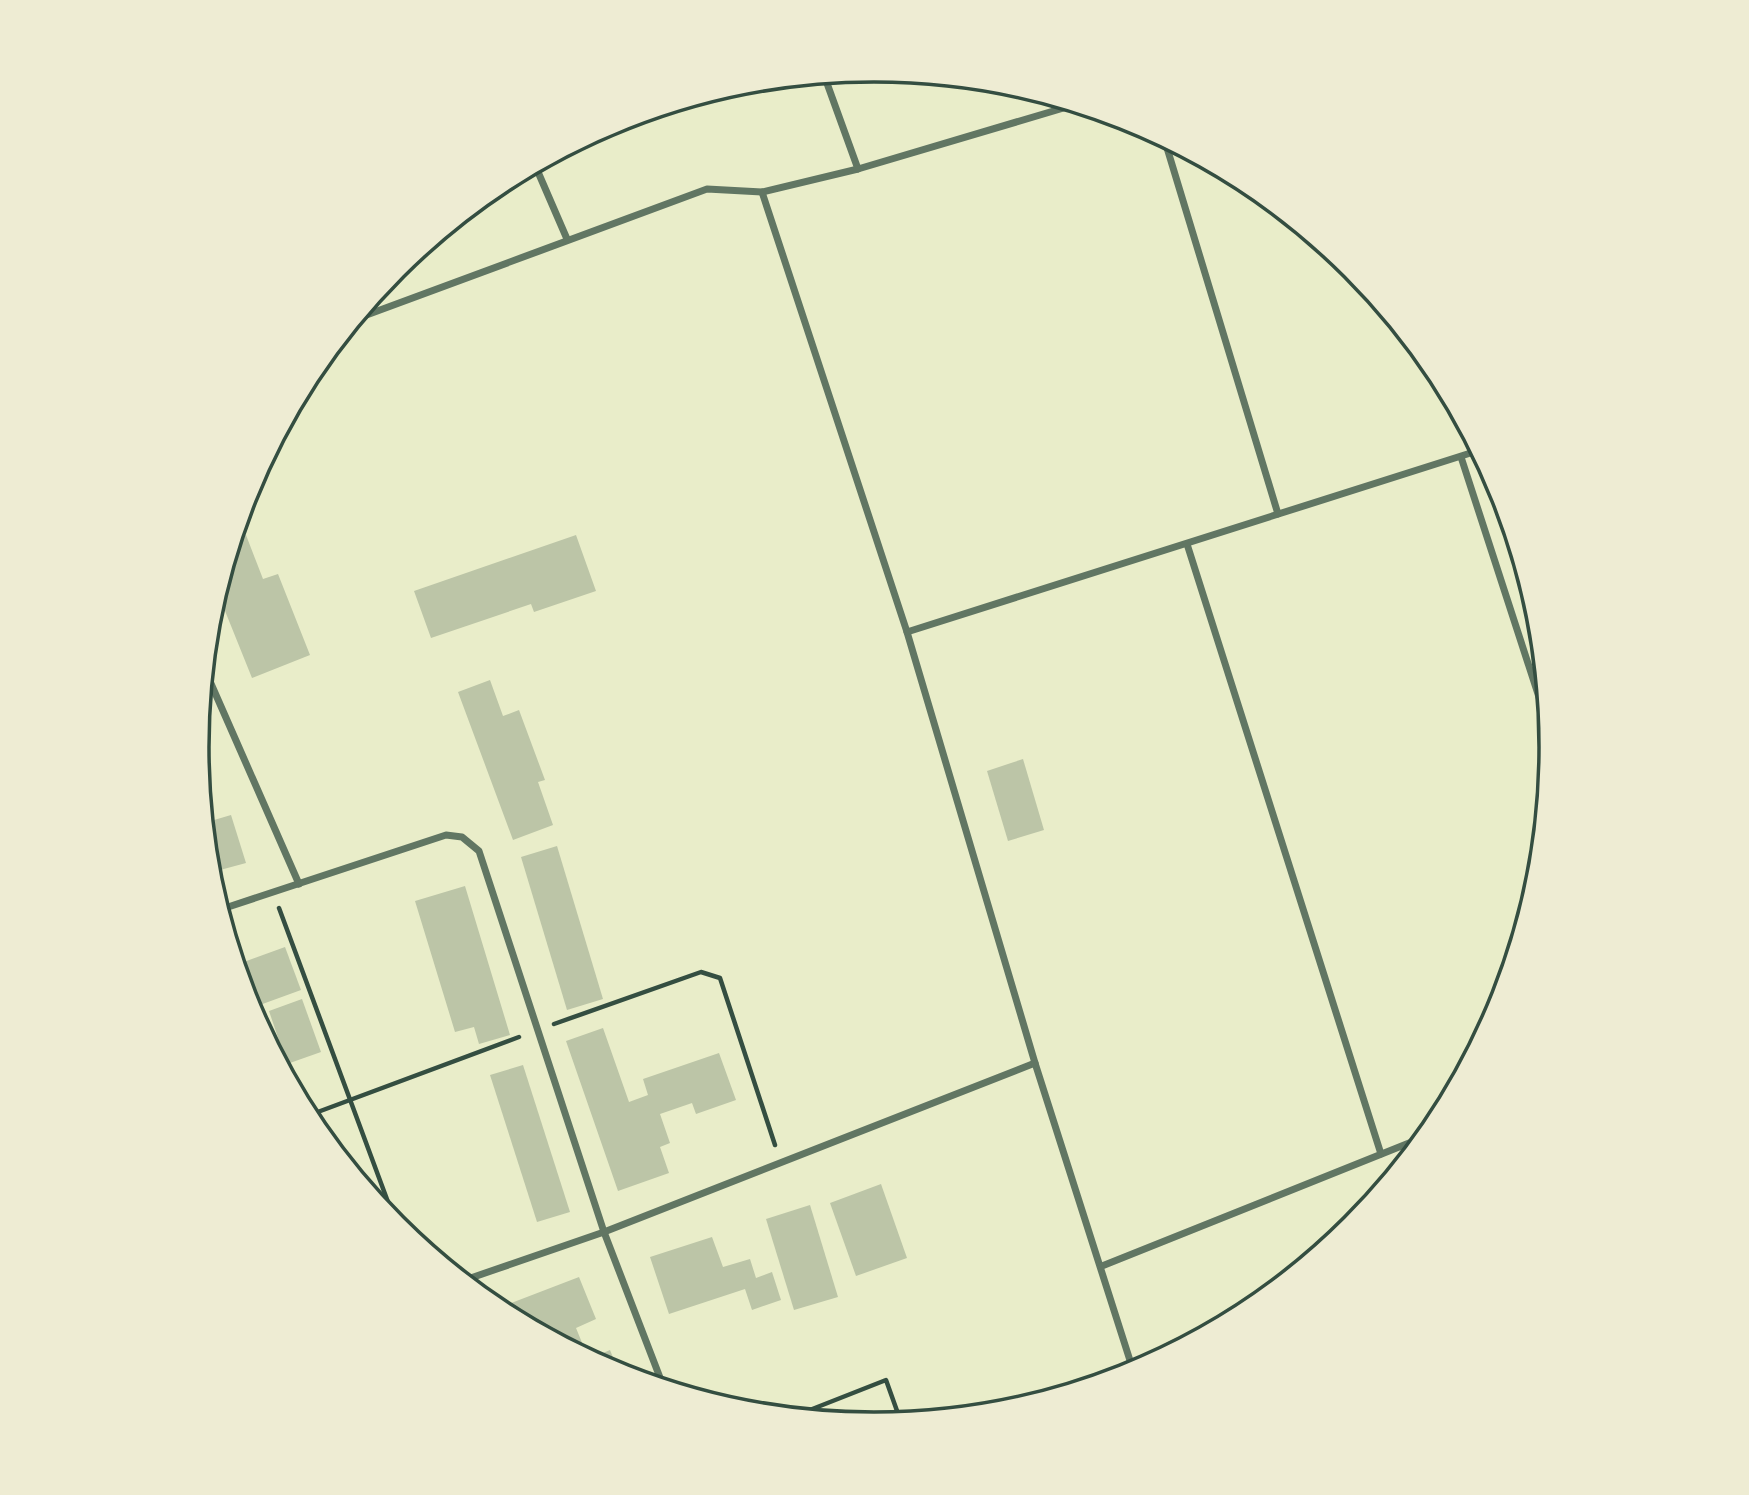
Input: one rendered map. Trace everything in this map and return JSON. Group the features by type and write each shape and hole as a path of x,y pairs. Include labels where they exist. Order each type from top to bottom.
{"street":[{"path":"827,84 858,169"},
{"path":"371,313 567,239 707,190 762,192 858,169 1060,109"},
{"path":"1168,150 1278,514"},
{"path":"539,173 567,239"},
{"path":"762,192 907,632 1035,1063 1131,1361"},
{"path":"907,632 1471,453"},
{"path":"1461,457 1537,690"},
{"path":"1187,544 1381,1154"},
{"path":"213,687 299,884"},
{"path":"229,907 446,835 462,838 479,851 604,1232 660,1376"},
{"path":"473,1277 604,1232 1035,1063"},
{"path":"1102,1266 1409,1143"}],"path":[{"path":"273,891 353,1100 388,1201"},
{"path":"318,1112 539,1029 701,972 720,978 782,1164"},
{"path":"812,1409 887,1380 898,1412"}],"building":[{"path":"576,535 596,591 534,612 531,604 431,638 414,591"},
{"path":"244,536 263,579 278,574 310,655 252,678 224,609"},
{"path":"490,680 503,716 519,710 545,780 538,782 553,825 513,840 458,692"},
{"path":"1023,759 1044,830 1008,841 987,771"},
{"path":"231,815 246,863 221,870 214,820"},
{"path":"557,846 603,999 567,1010 521,857"},
{"path":"465,886 510,1035 479,1044 474,1027 455,1032 415,901"},
{"path":"285,947 301,990 261,1004 245,961"},
{"path":"302,999 321,1052 289,1063 269,1011"},
{"path":"603,1028 629,1102 648,1095 643,1079 719,1053 736,1100 696,1114 692,1103 660,1114 670,1143 660,1147 669,1173 618,1191 566,1041"},
{"path":"523,1065 570,1212 537,1222 490,1075"},
{"path":"881,1184 907,1258 856,1276 830,1203"},
{"path":"810,1205 838,1297 794,1310 766,1219"},
{"path":"712,1237 723,1267 750,1259 756,1278 772,1272 781,1300 752,1310 745,1289 669,1314 650,1257"},
{"path":"579,1277 596,1319 576,1328 583,1345 509,1304"},
{"path":"610,1350 614,1359 601,1354"}]}
